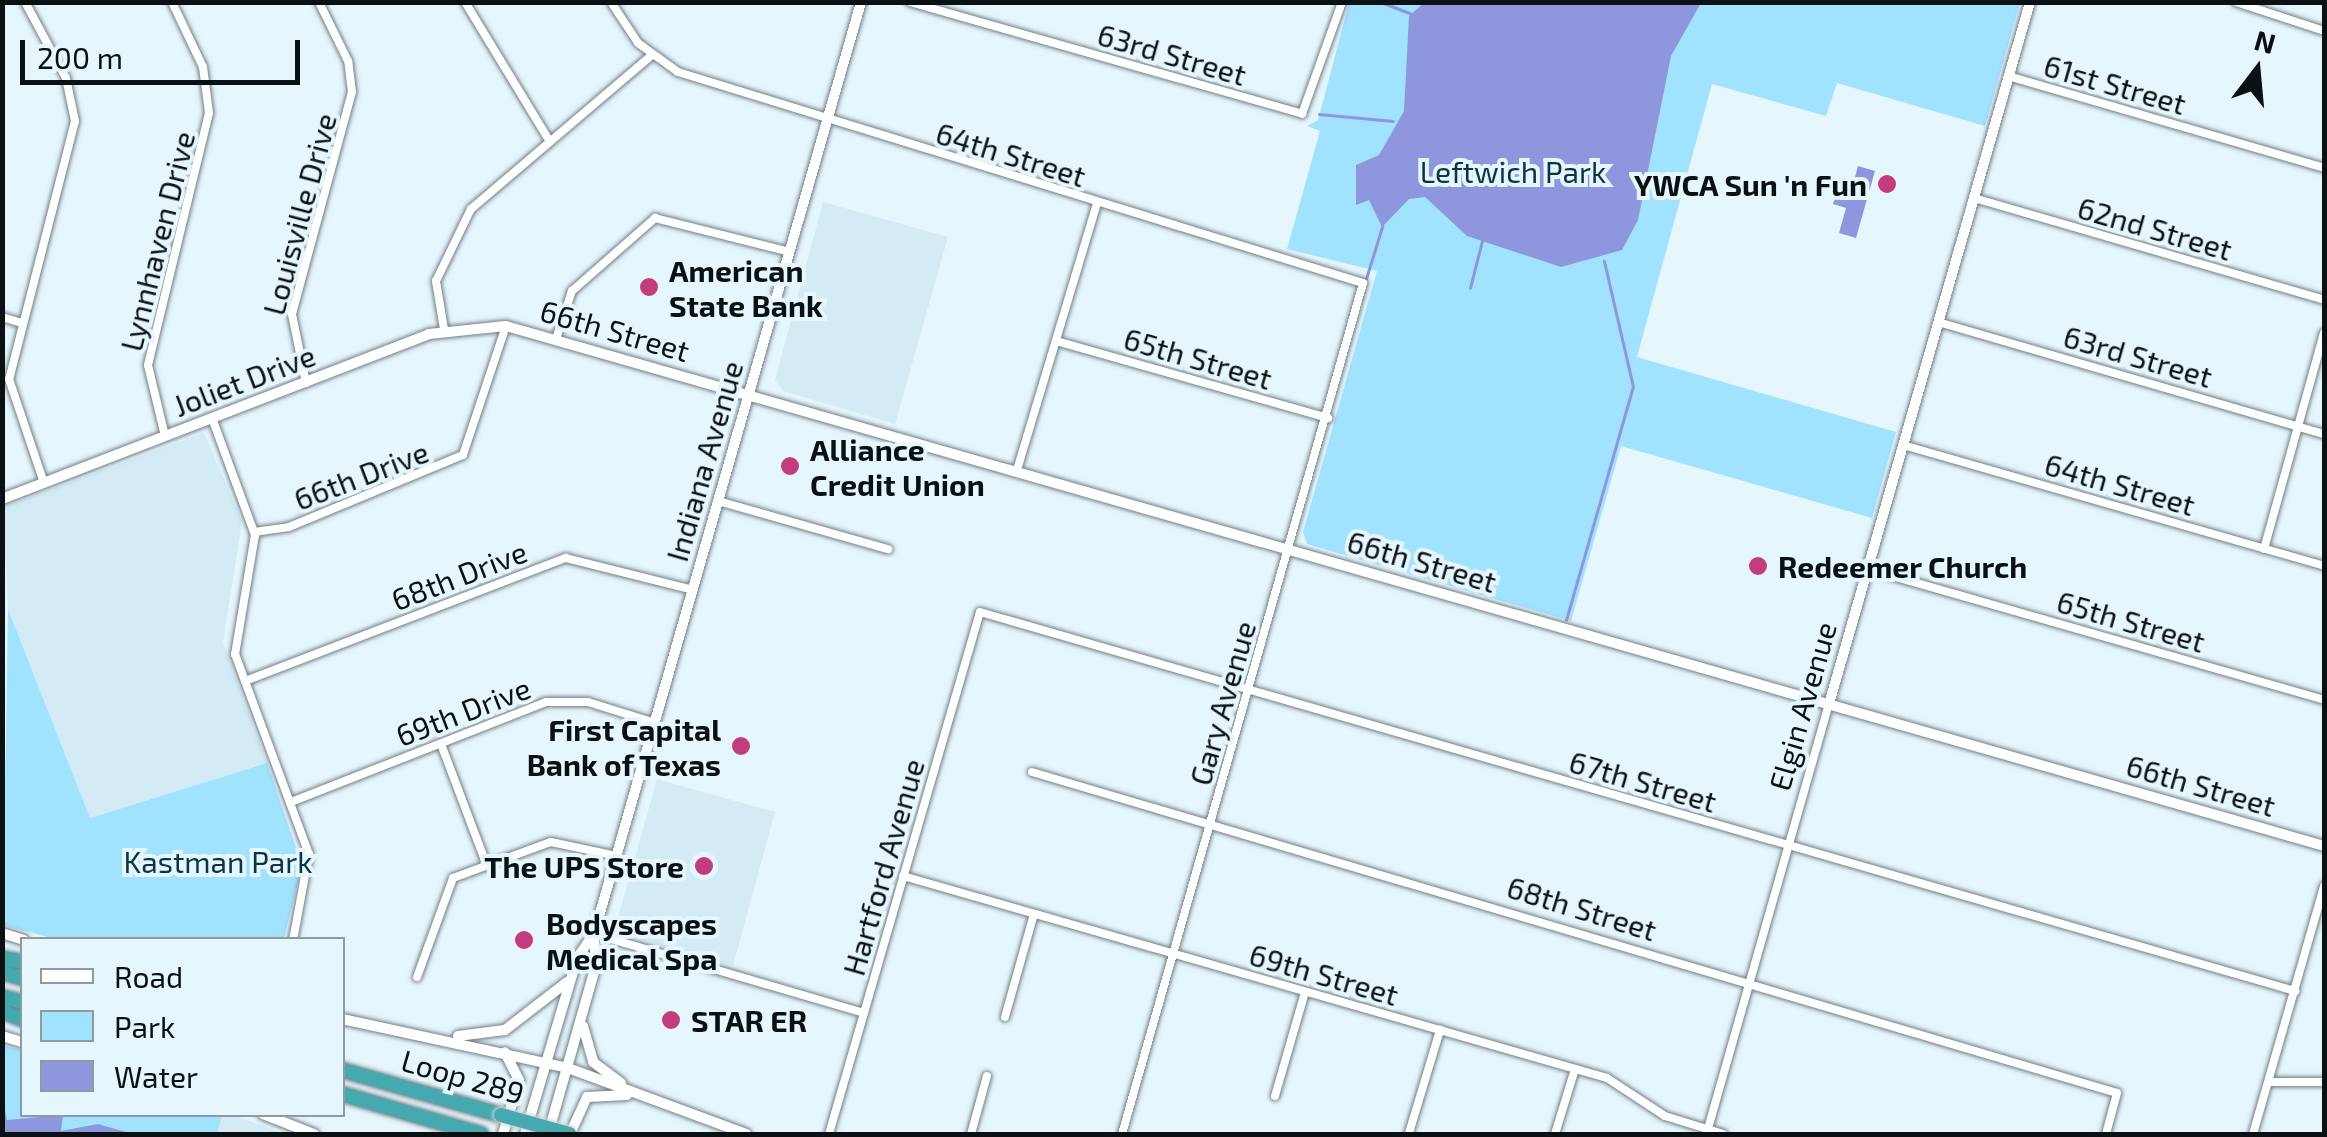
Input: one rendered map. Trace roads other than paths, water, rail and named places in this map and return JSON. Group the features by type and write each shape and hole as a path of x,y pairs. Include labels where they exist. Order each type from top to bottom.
{"highway":[{"name":"Loop 289","path":"345,1071 569,1134"},
{"name":"Loop 289","path":"345,1095 481,1134"}],"street":[{"name":"Lynnhaven Drive","path":"166,436 148,365 210,113 203,67 172,2"},
{"name":"Louisville Drive","path":"306,383 292,314 352,92 348,61 318,2"},
{"path":"465,2 547,136"},
{"path":"444,330 434,290 451,243 485,193 547,136 652,55 612,2"},
{"name":"Indiana Avenue","path":"548,1134 582,1019 594,934 861,2"},
{"name":"63rd Street","path":"910,2 1306,113 1342,2"},
{"name":"Elgin Avenue","path":"1706,1132 2030,2"},
{"path":"2236,2 2324,31"},
{"path":"28,3 66,78 75,121 22,323 10,392 44,483"},
{"name":"64th Street","path":"652,55 828,118 1363,283"},
{"name":"61st Street","path":"2008,76 2324,168"},
{"name":"62nd Street","path":"1974,198 2324,300"},
{"path":"1017,470 1097,204"},
{"path":"653,208 655,218"},
{"path":"655,218 790,252"},
{"path":"556,339 572,291 655,218"},
{"name":"Gary Avenue","path":"1122,1134 1328,418 1363,283"},
{"path":"2,317 22,323"},
{"name":"63rd Street","path":"1938,322 2324,434"},
{"name":"Joliet Drive","path":"2,499 444,330 506,326"},
{"name":"66th Street","path":"506,326 2324,846"},
{"name":"66th Drive","path":"254,532 289,527 463,456 506,326"},
{"path":"2264,549 2324,334"},
{"name":"65th Street","path":"1056,341 1328,418"},
{"path":"212,418 254,532 231,639 311,864 295,937"},
{"name":"64th Street","path":"1903,446 2324,566"},
{"path":"718,501 888,549"},
{"name":"68th Drive","path":"245,681 566,558 693,590"},
{"name":"65th Street","path":"1868,569 2324,700"},
{"name":"67th Street","path":"980,612 2294,991"},
{"name":"Hartford Avenue","path":"829,1134 980,612"},
{"name":"69th Drive","path":"291,802 560,700 655,723"},
{"path":"440,744 486,863"},
{"name":"68th Street","path":"1032,772 1638,946 1748,988 2117,1093 2106,1134"},
{"path":"417,977 443,891 486,863 550,842 617,856"},
{"name":"69th Street","path":"903,876 1575,1068 1706,1132 1723,1134"},
{"path":"2254,1134 2324,886"},
{"path":"1004,1017 1034,914"},
{"path":"594,934 864,1013"},
{"name":"Indiana Avenue","path":"525,1134 572,978 594,934"},
{"path":"430,1032 506,1030 572,978"},
{"path":"1275,1096 1306,992"},
{"path":"345,1019 430,1032 547,1062 746,1134"},
{"path":"582,1019 593,1062 643,1097"},
{"path":"1409,1134 1440,1030"},
{"path":"503,1134 519,1080 504,1051"},
{"path":"1556,1134 1575,1068"},
{"path":"971,1134 987,1076"},
{"path":"2269,1082 2324,1082"},
{"path":"569,1134 587,1097 643,1097"},
{"path":"271,1117 314,1134"}],"water":[{"path":"1425,2 1701,3 1671,56 1638,220 1622,250 1561,267 1467,236 1425,197 1409,199 1382,227 1369,200 1356,205 1356,165 1379,155 1404,111 1409,16"},
{"path":"1858,166 1875,171 1856,238 1839,233 1846,208 1833,204 1838,187 1851,191"},
{"path":"2,1096 7,1120 63,1117 61,1131 98,1124 133,1134 3,1134"}],"waterway":[{"path":"1381,2 1410,13"},
{"path":"1319,114 1393,121"},
{"path":"1365,282 1382,227"},
{"path":"1470,288 1482,241"},
{"path":"1566,620 1633,387 1604,261"}],"place":[{"name":"YWCA Sun 'n Fun","path":"1887,184"},
{"name":"American State Bank","path":"649,287"},
{"name":"Alliance Credit Union","path":"790,466"},
{"name":"Redeemer Church","path":"1758,566"},
{"name":"First Capital Bank of Texas","path":"741,746"},
{"name":"The UPS Store","path":"704,866"},
{"name":"Bodyscapes Medical Spa","path":"524,940"},
{"name":"STAR ER","path":"671,1020"}],"park label":[{"name":"Leftwich Park","path":"1513,171"},
{"name":"Kastman Park","path":"218,861"}]}
